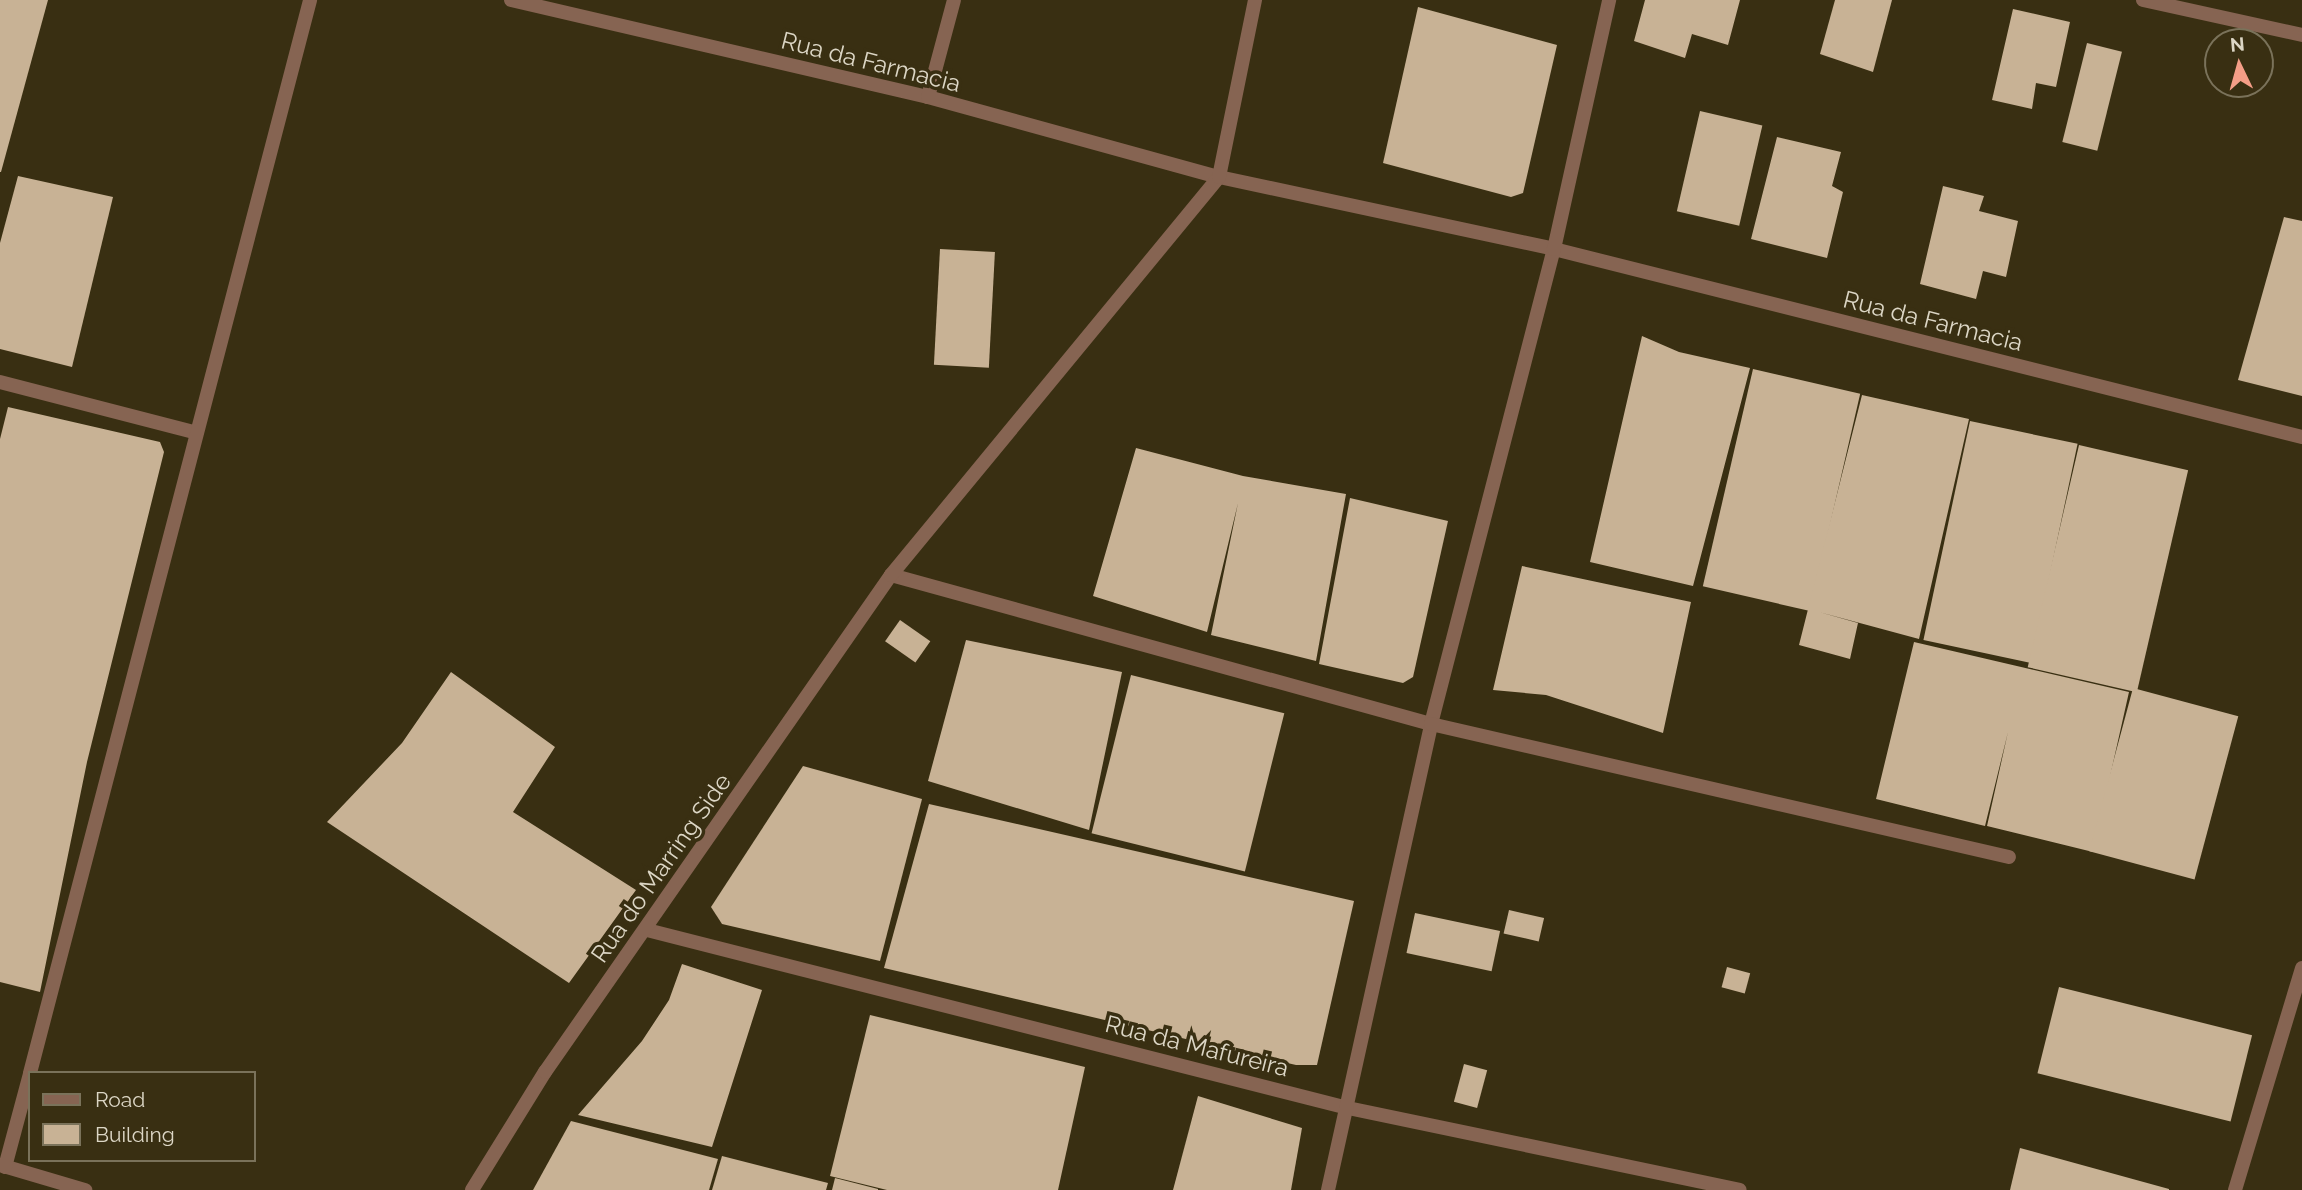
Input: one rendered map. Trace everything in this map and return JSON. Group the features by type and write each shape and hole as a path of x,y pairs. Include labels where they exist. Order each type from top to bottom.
{"street":[{"path":"31,1071 310,0"},
{"name":"Rua da Farmacia","path":"511,0 928,97 1219,177 1554,249 2302,437"},
{"path":"928,97 954,0"},
{"path":"1219,177 1255,0"},
{"path":"1328,1190 1349,1108 1431,724 1554,249 1609,0"},
{"path":"2143,0 2302,35"},
{"name":"Rua do Marring Side","path":"472,1190 545,1072 647,930 891,575 1219,177"},
{"path":"0,382 197,433"},
{"path":"891,575 1431,724 2009,857"},
{"name":"Rua da Mafureira","path":"647,930 1349,1108 1740,1190"},
{"path":"2235,1190 2302,968"},
{"path":"28,1080 3,1166 85,1190"}],"building":[{"path":"0,0 48,0 1,172 0,172"},
{"path":"1645,0 1740,0 1728,45 1692,34 1685,58 1634,41"},
{"path":"1835,0 1892,0 1873,72 1820,54"},
{"path":"1418,7 1557,45 1523,193 1511,197 1383,163"},
{"path":"2013,9 2070,22 2056,87 2036,83 2032,109 1992,100"},
{"path":"2087,43 2122,52 2097,151 2062,142"},
{"path":"1700,111 1762,125 1739,226 1677,211"},
{"path":"1777,137 1841,152 1832,186 1843,192 1827,258 1751,239"},
{"path":"18,176 113,197 72,367 0,349 0,243"},
{"path":"1943,186 1984,196 1979,211 2018,221 2006,277 1983,271 1976,299 1920,284"},
{"path":"2284,217 2302,221 2302,396 2238,380"},
{"path":"940,249 995,252 989,368 934,365"},
{"path":"1642,336 1679,352 1750,368 1693,586 1590,562"},
{"path":"1753,369 1860,394 1810,611 1703,586"},
{"path":"1862,395 1969,419 1919,639 1819,612 1858,623 1850,659 1799,645"},
{"path":"8,407 160,442 164,452 87,762 40,992 0,982 0,439"},
{"path":"1970,421 2078,444 2031,663 1923,640"},
{"path":"2079,445 2188,470 2137,692 2028,667"},
{"path":"1136,448 1243,476 1346,494 1316,661 1211,635 1238,503 1207,632 1093,596"},
{"path":"1350,498 1448,521 1413,677 1403,683 1319,664"},
{"path":"1522,566 1691,602 1663,733 1546,695 1493,690"},
{"path":"900,620 930,641 915,663 885,641"},
{"path":"966,640 1122,672 1089,830 928,781"},
{"path":"1914,642 2129,692 2093,852 1987,826 2008,732 1985,826 1876,799"},
{"path":"451,672 555,747 513,812 636,890 569,983 327,822 402,743"},
{"path":"1131,675 1284,713 1245,871 1092,833"},
{"path":"2133,688 2238,716 2195,879 2089,851"},
{"path":"803,766 922,799 880,961 722,924 711,907"},
{"path":"929,804 1354,901 1317,1065 1296,1065 884,968"},
{"path":"1509,910 1544,918 1539,941 1504,933"},
{"path":"1415,913 1500,931 1492,971 1406,953"},
{"path":"682,964 762,990 712,1147 578,1115 642,1041 669,1000"},
{"path":"1727,967 1750,973 1745,993 1722,987"},
{"path":"2059,987 2252,1035 2231,1121 2037,1073"},
{"path":"870,1015 1085,1067 1058,1190 887,1190 830,1176"},
{"path":"1464,1064 1487,1070 1477,1108 1454,1102"},
{"path":"1198,1096 1302,1128 1291,1190 1173,1190"},
{"path":"571,1121 718,1159 709,1190 533,1190"},
{"path":"2020,1148 2169,1189 2169,1190 2010,1190"},
{"path":"722,1156 828,1183 826,1190 712,1190"},
{"path":"835,1178 878,1189 878,1190 832,1190"}]}
